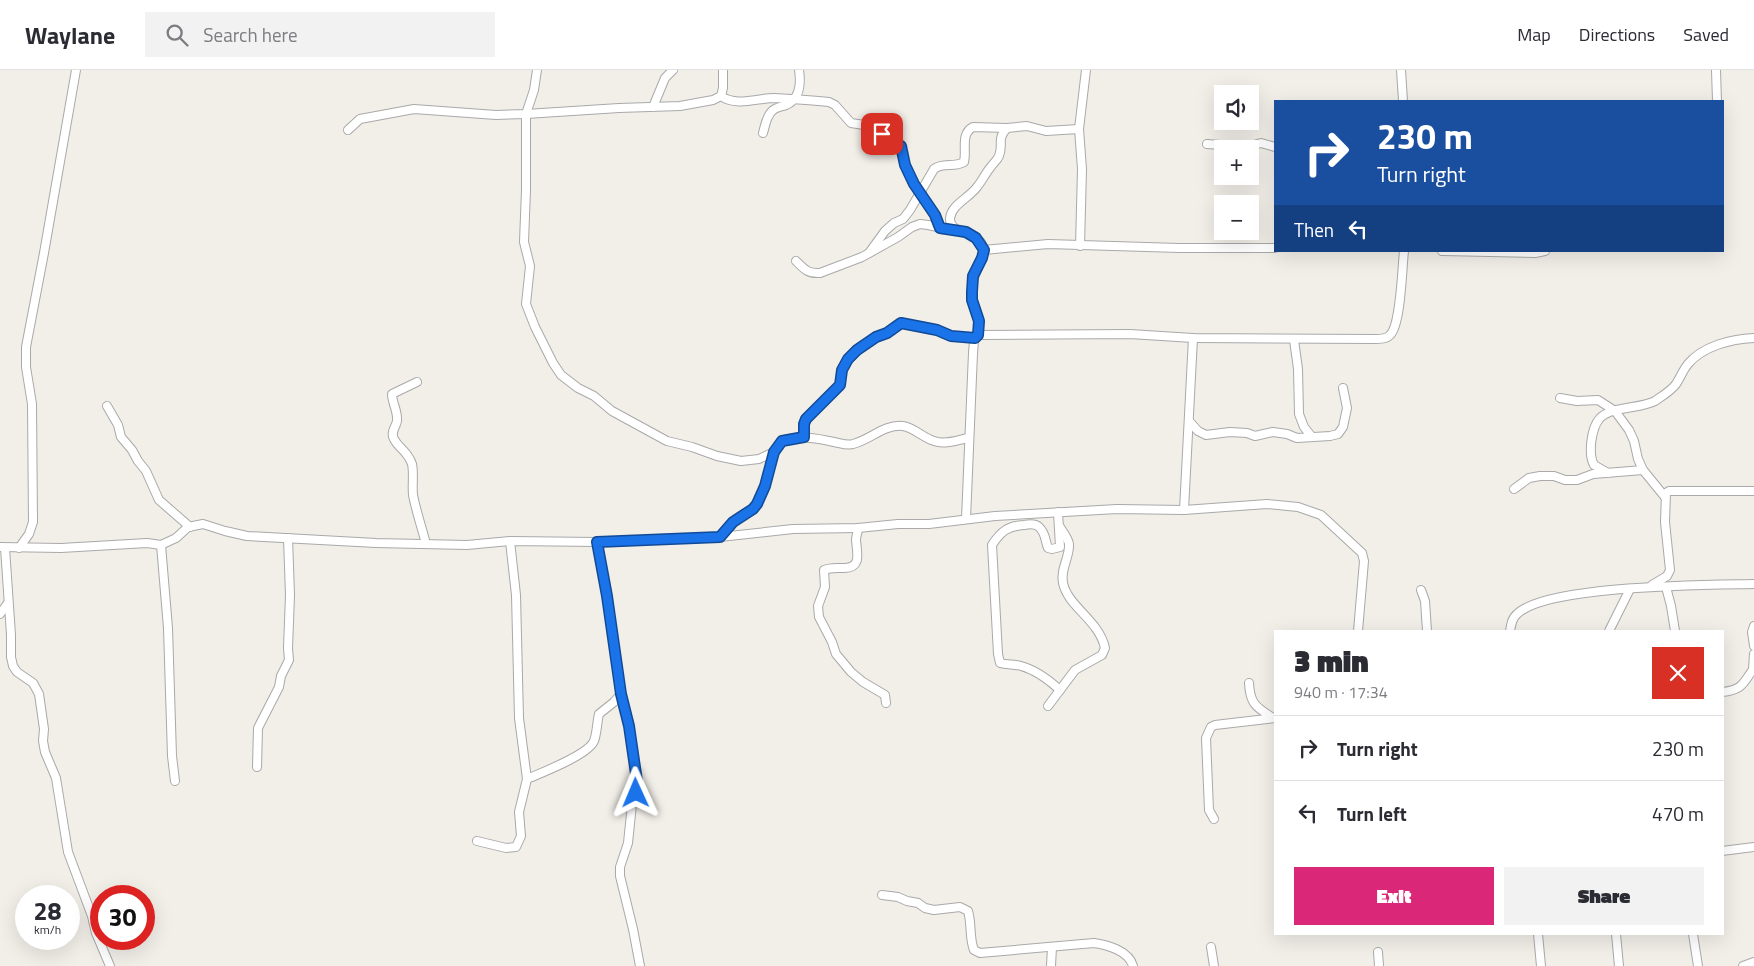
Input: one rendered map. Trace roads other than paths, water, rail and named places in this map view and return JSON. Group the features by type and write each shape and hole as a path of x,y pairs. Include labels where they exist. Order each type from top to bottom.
{"street":[{"path":"18,548 29,534 33,522 32,404 26,367 26,347 76,70"},
{"path":"537,70 534,90 526,114 524,242 530,266 526,304 553,363 561,375 612,411 674,444 692,447 717,456 741,461 760,459 774,452"},
{"path":"653,108 665,78 673,70"},
{"path":"721,96 723,70"},
{"path":"763,133 770,112 776,107 786,105 795,99 799,88 799,70"},
{"path":"1080,246 1082,169 1079,130 1086,70"},
{"path":"1401,70 1403,100"},
{"path":"1716,70 1717,100"},
{"path":"348,130 360,119 414,110 496,115 526,114 680,106 713,100 721,96 731,100 753,101 771,98 829,102 835,105 851,123 864,125 870,130 892,139 901,146 905,165 935,215 940,228"},
{"path":"869,253 885,231 894,223 903,219 921,194 934,169 939,165 958,165 964,162 966,135 968,130 973,127 1007,128 1027,126 1046,131 1079,130"},
{"path":"956,231 952,226 950,218 954,209 970,196 991,165 999,158 1001,151 1000,137 1007,128"},
{"path":"1207,144 1247,146 1262,143 1274,146"},
{"path":"796,260 806,271 812,273 820,272 845,264 869,253 920,224 966,232 976,238 984,250 973,276 972,300 979,321 968,438 966,519"},
{"path":"984,250 1048,244 1274,248"},
{"path":"804,437 806,419 840,385 845,364 857,350 901,323 937,330 951,336 977,337 1130,334 1193,338 1376,340 1392,334 1397,323 1404,252"},
{"path":"1489,252 1540,252"},
{"path":"1184,510 1193,338"},
{"path":"1608,474 1594,465 1590,452 1596,424 1603,415 1652,402 1670,391 1688,364 1712,346 1754,338"},
{"path":"1294,340 1299,414 1304,427 1312,437"},
{"path":"416,382 392,394 392,400 396,409 396,421 392,431 393,439 408,453 412,466 414,498 426,544"},
{"path":"1189,421 1198,431 1206,435 1230,432 1247,433 1255,436 1273,432 1297,438 1338,434 1343,427 1347,408 1343,388"},
{"path":"1560,398 1577,402 1598,400 1615,411 1629,430 1642,470 1665,497"},
{"path":"107,406 118,424 121,437 146,471 159,500 190,527"},
{"path":"720,537 733,522 753,509 757,504 765,486 774,452 782,441 804,437 852,445 875,433 896,426 904,426 915,430 939,442 968,438"},
{"path":"1514,489 1529,478 1540,476 1554,476 1565,480 1577,480 1592,474 1642,470"},
{"path":"1648,587 1660,582 1667,576 1670,570 1665,522 1665,497 1669,491 1754,491"},
{"path":"110,966 96,933 92,916 68,852 56,778 44,747 44,729 39,694 34,683 17,672 13,666 3,548 61,548 147,543 161,545 176,538 190,527 202,524 247,536 466,545 510,541 597,542 720,537 793,529 929,524 966,519 1058,512 1118,509 1184,510 1267,504 1298,507 1321,515 1362,553 1364,561 1358,630"},
{"path":"1058,512 1060,546 1057,548 1048,548 1044,532 1039,526 1034,524 1011,526 998,536 992,545 997,647 1000,663 1027,668 1047,679 1060,690"},
{"path":"1048,706 1075,670 1102,655 1105,648 1104,642 1093,622 1068,594 1063,582 1063,568 1069,542 1058,526"},
{"path":"858,528 856,539 858,553 857,562 854,566 847,568 832,567 824,570 824,587 818,606 819,616 830,636 836,654 851,672 863,682 885,695 886,703"},
{"path":"257,767 258,728 279,687 281,676 289,660 288,538"},
{"path":"477,841 506,848 516,847 521,836 520,805 528,779 519,718 516,595 510,541"},
{"path":"597,542 637,781 636,793 632,804 628,843 620,867 620,876 640,966"},
{"path":"161,545 168,628 172,756 175,781"},
{"path":"1510,630 1516,614 1530,606 1553,599 1648,587 1754,584"},
{"path":"1666,586 1675,630"},
{"path":"1609,630 1630,589"},
{"path":"1421,590 1425,601 1427,630"},
{"path":"0,614 8,603"},
{"path":"1754,626 1752,632 1754,646"},
{"path":"1724,692 1734,691 1740,688 1754,669 1754,654"},
{"path":"1249,683 1249,696 1254,704 1274,718"},
{"path":"528,779 580,755 591,747 595,739 599,714 621,694"},
{"path":"1214,819 1209,810 1206,747 1206,738 1211,727 1274,718"},
{"path":"1724,850 1754,847"},
{"path":"882,895 898,897 934,910 960,907 968,911 972,944 974,950 980,953 1094,943 1104,945 1128,956 1133,966"},
{"path":"1538,935 1541,966"},
{"path":"1616,935 1620,966"},
{"path":"1693,935 1698,966"},
{"path":"1051,966 1052,947"},
{"path":"1211,947 1214,966"},
{"path":"1378,952 1379,966"},
{"path":"1743,966 1754,962"}]}
